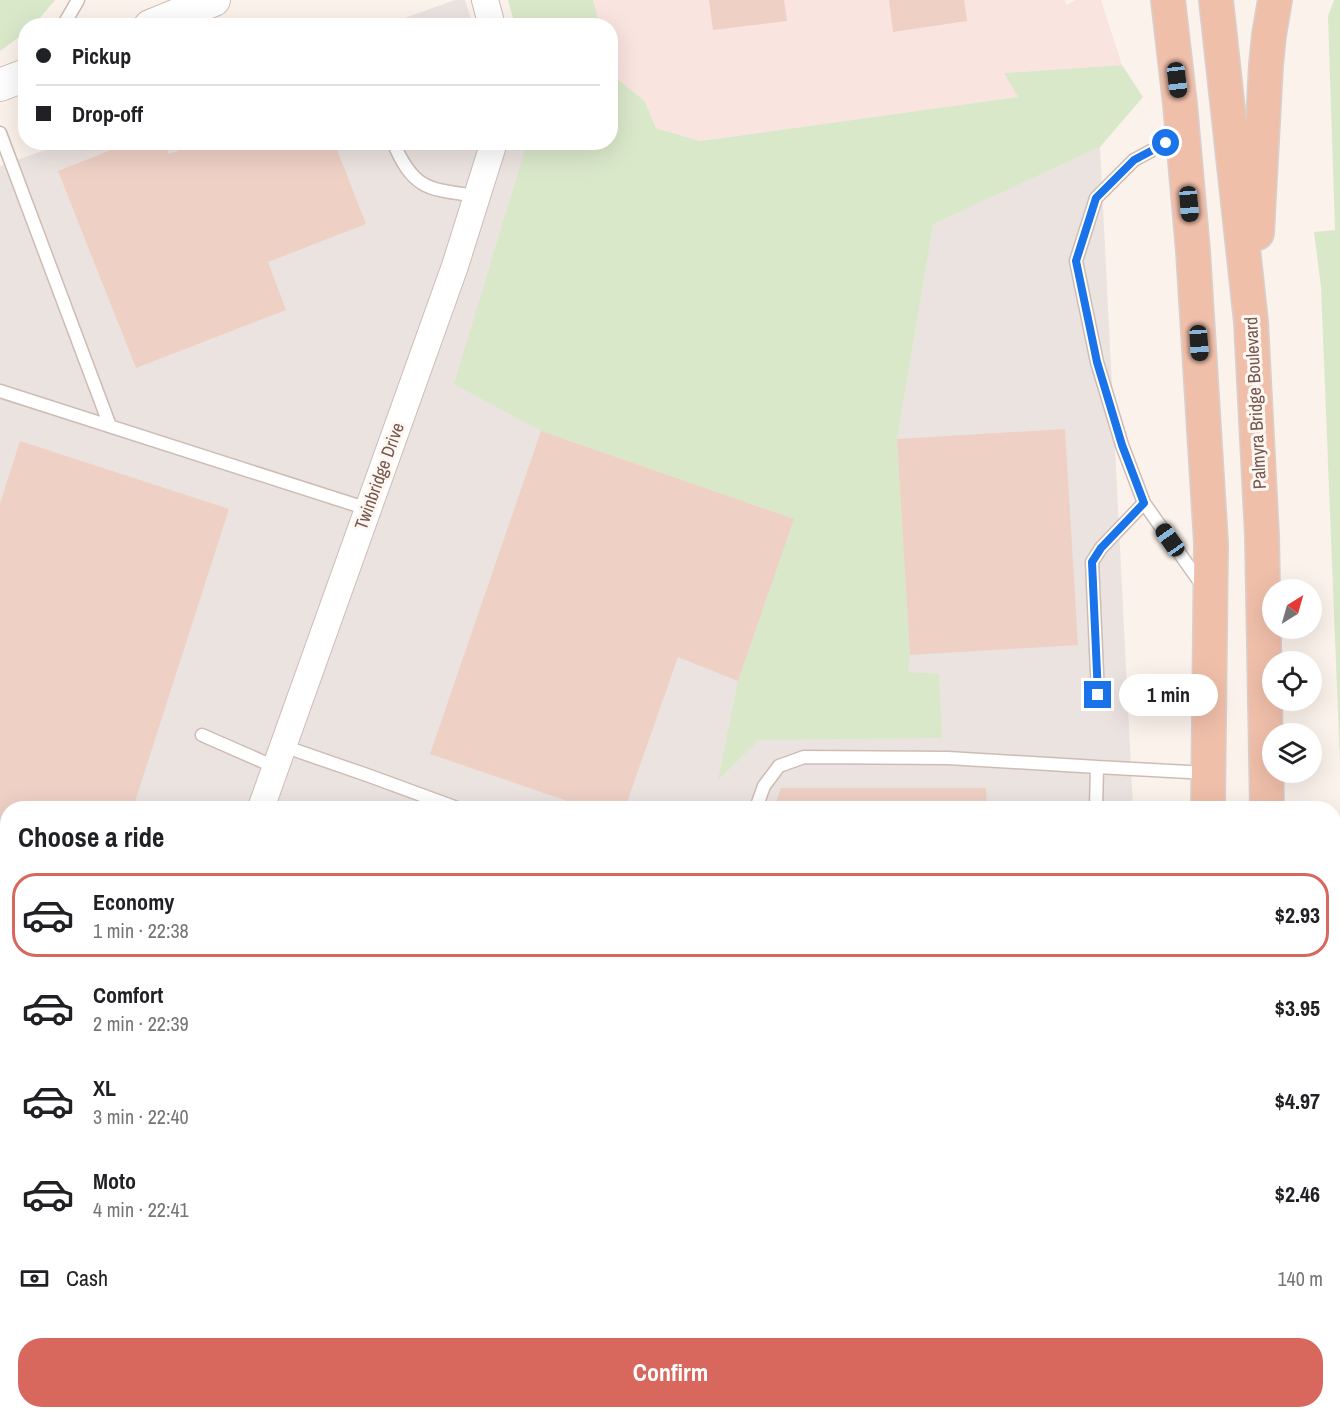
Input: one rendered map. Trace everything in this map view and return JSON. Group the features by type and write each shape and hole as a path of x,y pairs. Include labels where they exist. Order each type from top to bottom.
{"highway":[{"path":"1168,0 1193,250 1211,543 1208,801"},
{"name":"Palmyra Bridge Boulevard","path":"1216,0 1251,322 1262,536 1266,723"},
{"path":"1251,322 1266,65 1275,0"},
{"name":"Palmyra Bridge Boulevard","path":"1267,783 1267,801"},
{"path":"1273,783 1276,801"}],"street":[{"path":"170,18 214,0"},
{"path":"485,0 490,18"},
{"path":"0,85 18,78"},
{"name":"Twinbridge Drive","path":"263,801 455,266 491,150"}],"lane":[{"path":"68,18 78,0"},
{"path":"0,133 110,426"},
{"path":"1182,135 1134,160 1096,198 1076,261 1097,362 1122,445 1144,503 1210,596"},
{"path":"396,150 403,165 418,182 439,190 477,196"},
{"path":"0,391 368,508"},
{"path":"1098,695 1092,562 1101,548 1144,503"},
{"path":"202,735 433,801"},
{"path":"759,801 764,786 779,766 804,757 948,758 1208,773"},
{"path":"1096,801 1097,767"}],"shaded area":[{"path":"455,0 465,0 471,18 405,18"},
{"path":"593,0 1065,0 1066,5 1076,0 1101,0 1122,65 1004,73 1019,97 700,141 656,128 645,101 618,79 618,18 598,18"},
{"path":"618,144 933,223 1100,147 1133,801 0,801 0,166 45,150 618,150"}],"green space":[{"path":"0,0 55,0 40,18 18,18 18,38 0,51"},
{"path":"508,0 593,0 598,18 513,18"},
{"path":"1334,0 1340,0 1340,764 1321,287 1314,232 1335,230 1328,16"},
{"path":"1122,65 1143,97 1100,147 933,224 897,439 910,655 908,672 939,674 942,738 759,740 718,780 738,681 794,519 541,431 454,384 525,150 618,150 618,79 645,101 656,128 700,141 1018,97 1004,73"}],"building":[{"path":"709,0 784,0 787,21 713,30"},
{"path":"889,0 964,0 967,21 893,32"},
{"path":"111,150 167,150 169,154 180,150 337,150 366,224 268,262 286,310 136,368 58,171"},
{"path":"1065,429 1078,645 910,655 897,439"},
{"path":"541,431 794,519 738,681 678,657 627,801 568,801 430,754"},
{"path":"20,441 229,509 135,801 0,801 0,504"},
{"path":"781,788 986,788 987,801 776,801"}],"route":[{"path":"1098,695 1091,580 1092,562 1101,548 1144,503 1122,445 1097,362 1076,261 1096,198 1134,160 1166,143"}]}
